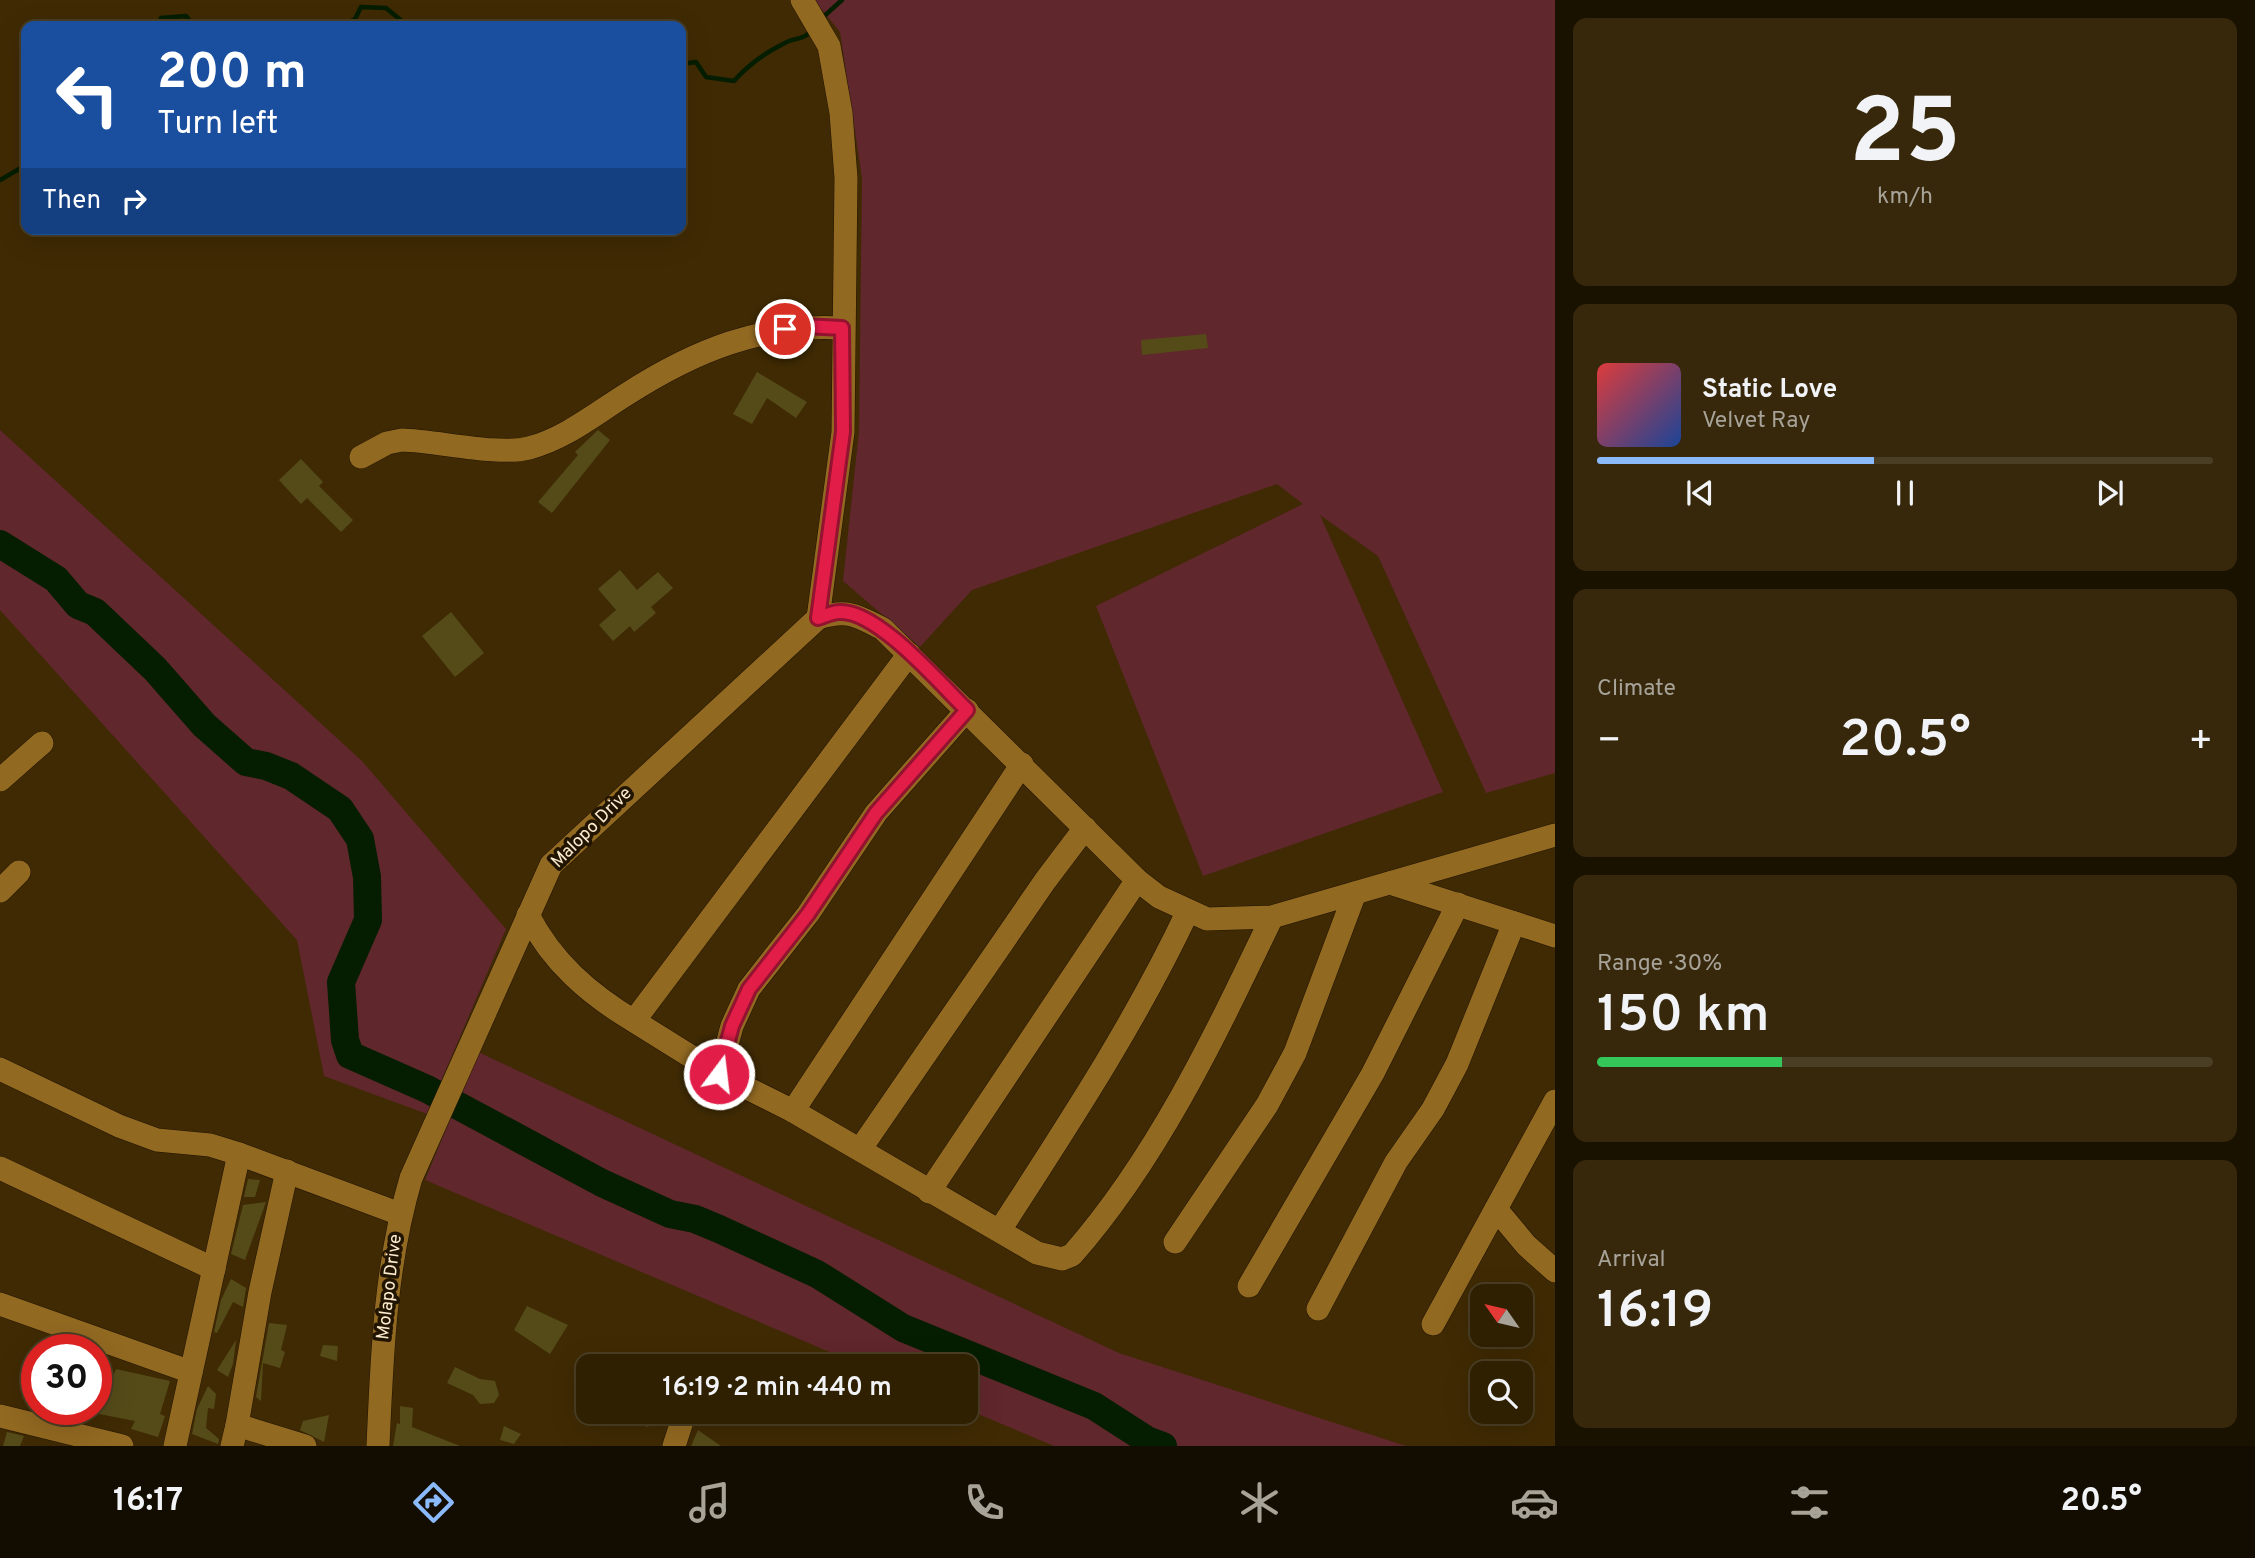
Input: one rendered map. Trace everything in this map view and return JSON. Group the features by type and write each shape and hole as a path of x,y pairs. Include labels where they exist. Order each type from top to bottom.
{"street":[{"path":"806,6 829,46 841,113 846,178 842,328 843,432 818,618 839,611 858,616 883,629 1137,880 1159,898 1187,913 1207,919 1272,917 1555,835"},
{"path":"361,457 387,443 402,440 504,450 526,449 555,440 689,356 748,337 804,326 842,328"},
{"name":"Malopo Drive","path":"430,1134 551,865 818,618"},
{"path":"634,1021 909,654"},
{"path":"719,1074 732,1026 749,989 815,904 876,813 967,710"},
{"path":"0,780 42,743"},
{"path":"793,1111 1022,764"},
{"path":"861,1148 1045,881 1085,828"},
{"path":"0,891 19,872"},
{"path":"929,1192 1137,880"},
{"path":"1390,883 1555,936"},
{"path":"1175,1242 1267,1105 1295,1053 1355,893"},
{"path":"1249,1286 1373,1073 1458,904"},
{"path":"1000,1230 1112,1057 1155,982 1187,913"},
{"path":"528,915 542,940 572,976 634,1021 719,1074 861,1148 929,1192 1051,1258 1072,1255 1130,1179 1185,1088 1272,917"},
{"path":"1318,1309 1396,1162 1422,1127 1457,1064 1514,923"},
{"path":"0,1069 119,1126 157,1140 210,1145 400,1214"},
{"path":"1433,1324 1496,1209 1548,1130 1555,1101"},
{"name":"Molapo Drive","path":"378,1446 385,1305 400,1214 411,1178 430,1134"},
{"path":"175,1446 239,1154"},
{"path":"0,1168 214,1269"},
{"path":"287,1171 260,1292 235,1435 291,1444"},
{"path":"1496,1209 1526,1245 1555,1271"},
{"path":"0,1304 191,1372"},
{"path":"0,1416 122,1446"},
{"path":"674,1446 681,1424"}],"shaded area":[{"path":"814,0 1555,0 1555,773 1486,793 1378,556 1320,515 1443,792 1203,876 1096,606 1303,504 1277,484 972,590 920,647 843,581 859,431 862,178 840,32"},
{"path":"0,430 362,761 506,929 427,1114 324,1076 297,940 0,610"},
{"path":"478,1052 1119,1353 1406,1446 1054,1446 978,1414 978,1354 834,1354 425,1180"}],"building":[{"path":"1206,334 1208,348 1142,355 1141,340"},
{"path":"757,372 807,402 796,418 767,398 752,424 733,414"},
{"path":"598,430 610,440 552,513 538,502 578,455 575,452"},
{"path":"301,459 323,482 319,486 353,520 341,532 307,498 301,504 279,480"},
{"path":"620,570 637,590 658,572 673,588 651,607 656,613 634,632 630,626 613,641 599,625 616,610 598,589"},
{"path":"451,612 484,653 455,677 422,636"},
{"path":"248,1179 260,1180 255,1197 244,1197"},
{"path":"266,1202 245,1260 231,1254 243,1205"},
{"path":"231,1279 246,1288 243,1307 233,1302 217,1333 214,1332 221,1300"},
{"path":"527,1306 568,1325 550,1354 514,1330"},
{"path":"269,1323 287,1325 281,1350 285,1352 280,1368 263,1363 261,1401 256,1397"},
{"path":"236,1340 233,1364 228,1377 217,1370"},
{"path":"323,1345 338,1346 337,1361 320,1356"},
{"path":"455,1367 480,1379 495,1381 499,1395 494,1403 480,1404 473,1395 447,1383"},
{"path":"116,1369 170,1381 160,1414 165,1416 158,1437 131,1429 135,1421 112,1417 112,1380"},
{"path":"208,1386 216,1394 214,1409 208,1408 206,1428 219,1439 218,1444 192,1434 197,1409"},
{"path":"400,1406 413,1408 412,1427 460,1446 393,1446 397,1423 400,1424"},
{"path":"329,1415 324,1442 300,1430 303,1421"},
{"path":"504,1426 521,1434 514,1444 500,1440"},
{"path":"698,1430 721,1446 691,1446"},
{"path":"7,1432 24,1436 20,1446 3,1446"}],"waterway":[{"path":"822,18 842,0"},
{"path":"351,21 361,7 386,8 402,21"},
{"path":"160,21 161,18 186,16 190,21"},
{"path":"686,63 696,62 706,77 734,81 763,56 812,30"},
{"path":"0,180 21,168"},
{"path":"0,544 56,579 78,605 95,612 155,669 204,725 246,762 266,766 291,776 340,809 360,839 367,877 368,920 341,982 345,1040 350,1055 427,1089 602,1183 670,1214 695,1219 719,1229 817,1274 903,1328 1094,1406 1147,1440 1163,1446"}],"route":[{"path":"719,1074 732,1026 749,989 773,955 808,914 876,813 967,710 883,629 858,616 839,611 818,618 843,432 842,328 804,326 785,329"}]}
